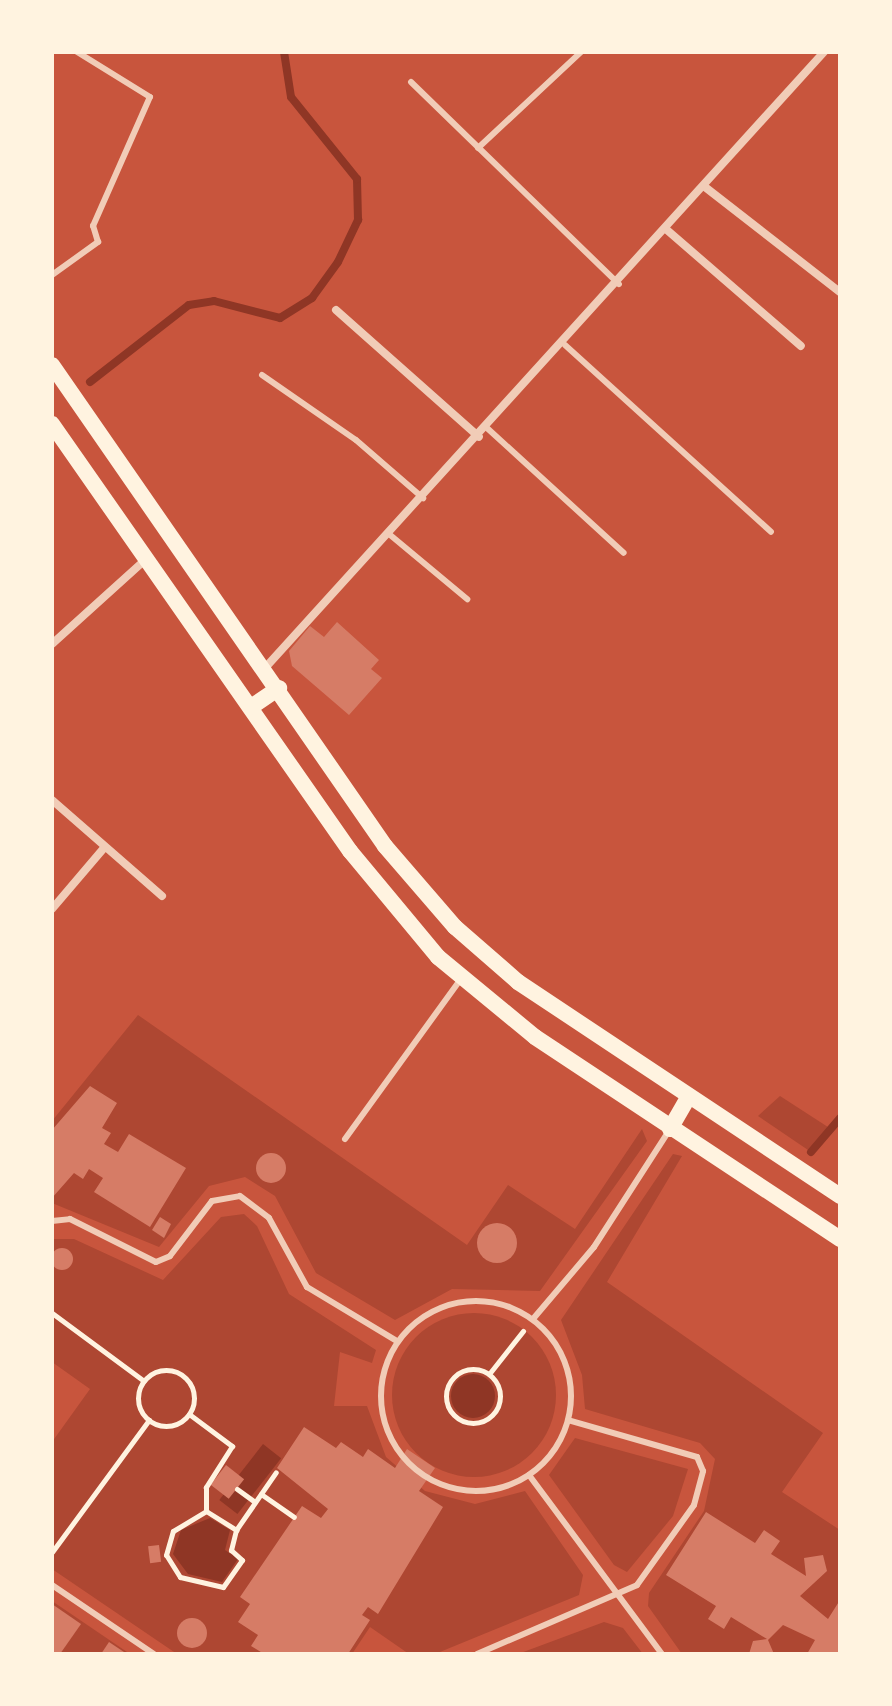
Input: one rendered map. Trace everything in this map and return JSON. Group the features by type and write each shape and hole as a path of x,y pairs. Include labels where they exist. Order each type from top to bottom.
{"main road":[{"path":"52,365 279,688 385,846 455,927 518,982 840,1196"},
{"path":"52,424 384,895 461,978 670,1129 840,1239"},
{"path":"251,707 279,688"},
{"path":"670,1129 689,1096"}],"street":[{"path":"265,668 565,345 824,52"},
{"path":"705,187 840,292"},
{"path":"667,230 801,346"},
{"path":"336,310 479,437"},
{"path":"52,644 147,558"},
{"path":"52,800 103,849 162,896"},
{"path":"52,909 103,849"}],"lane":[{"path":"52,275 98,242 93,226 150,97 77,52"},
{"path":"478,148 581,52"},
{"path":"411,82 619,284"},
{"path":"565,345 771,532"},
{"path":"262,375 356,440 423,498"},
{"path":"487,428 624,553"},
{"path":"389,534 467,599"},
{"path":"345,1139 461,978"},
{"path":"533,1319 594,1247 670,1129"},
{"path":"52,1221 70,1219 156,1262 170,1256 212,1201 247,1198 269,1218 307,1287 397,1341"},
{"path":"454,1302 503,1305 533,1319 567,1368 568,1420 552,1455 529,1475 471,1491 441,1485 403,1458 380,1398 397,1341 425,1315 454,1302"},
{"path":"477,1654 618,1596 645,1577 694,1505 703,1467 686,1452 568,1420"},
{"path":"529,1475 662,1654"},
{"path":"52,1585 154,1654"}],"path":[{"path":"52,1313 144,1381"},
{"path":"489,1374 533,1319"},
{"path":"164,1369 182,1374 193,1389 189,1414 166,1426 149,1420 138,1404 144,1381 164,1369"},
{"path":"473,1369 489,1374 499,1389 498,1407 485,1420 459,1418 448,1405 451,1381 473,1369"},
{"path":"189,1414 232,1446 206,1487 206,1511"},
{"path":"52,1552 149,1420"},
{"path":"206,1511 168,1540 168,1560 180,1577 226,1585 242,1560 231,1550 236,1530 276,1472"},
{"path":"237,1489 254,1501"},
{"path":"261,1494 294,1517"},
{"path":"206,1511 236,1530"}],"shaded area":[{"path":"138,1015 467,1245 508,1185 575,1229 642,1129 647,1141 540,1291 452,1289 395,1320 316,1273 275,1196 245,1177 209,1186 159,1247 52,1203 52,1121"},
{"path":"780,1096 831,1129 811,1152 758,1116"},
{"path":"673,1154 682,1156 607,1282 823,1433 782,1492 840,1530 840,1654 682,1654 648,1606 649,1593 704,1511 715,1459 700,1443 585,1409 582,1375 561,1320"},
{"path":"244,1214 257,1226 289,1294 376,1350 372,1363 340,1352 334,1406 367,1406 386,1457 425,1491 475,1504 525,1491 583,1575 579,1595 435,1654 409,1654 370,1627 352,1654 177,1654 52,1569 52,1442 90,1389 52,1362 52,1239 74,1239 163,1280 221,1217"},
{"path":"474,1313 506,1319 532,1337 550,1363 556,1395 550,1427 532,1453 506,1471 474,1477 442,1471 416,1453 398,1427 392,1395 398,1363 416,1337 442,1319"},
{"path":"473,1374 489,1380 495,1396 489,1412 473,1418 457,1412 451,1396 457,1380"},
{"path":"575,1438 688,1469 673,1516 627,1572 614,1565 549,1475"},
{"path":"263,1444 281,1458 237,1514 219,1500"},
{"path":"210,1518 230,1530 225,1550 238,1559 222,1582 188,1574 173,1554 181,1530"},
{"path":"52,1601 130,1654 52,1654"},
{"path":"604,1622 623,1628 643,1654 518,1654"}],"building":[{"path":"337,622 379,660 371,669 382,678 349,715 292,666 289,651 310,626 324,637"},
{"path":"90,1086 117,1103 102,1128 111,1133 104,1144 118,1152 129,1134 186,1168 150,1227 94,1192 103,1178 89,1169 83,1179 74,1173 52,1198 52,1130"},
{"path":"271,1153 282,1157 286,1168 282,1179 271,1183 260,1179 256,1168 260,1157"},
{"path":"160,1217 171,1224 164,1238 152,1230"},
{"path":"497,1223 511,1229 517,1243 511,1257 497,1263 483,1257 477,1243 483,1229"},
{"path":"62,1248 70,1251 73,1259 70,1267 62,1270 54,1267 51,1259 54,1251"},
{"path":"304,1427 336,1448 341,1442 363,1457 368,1449 395,1468 407,1449 435,1468 419,1491 443,1507 378,1614 368,1607 362,1615 370,1620 348,1654 264,1654 251,1646 258,1635 238,1622 250,1604 240,1597 302,1506 321,1518 328,1509 277,1468"},
{"path":"226,1465 244,1479 229,1499 211,1485"},
{"path":"706,1512 755,1543 764,1530 780,1541 771,1554 806,1576 804,1558 823,1555 827,1571 800,1596 828,1619 840,1600 840,1654 807,1654 815,1640 783,1625 768,1640 774,1654 749,1654 753,1641 767,1639 731,1617 724,1629 708,1619 716,1606 666,1575"},
{"path":"159,1545 161,1562 150,1563 148,1546"},
{"path":"52,1604 81,1624 60,1654 52,1654"},
{"path":"192,1618 198,1619 206,1627 206,1639 198,1647 192,1648 186,1647 178,1639 177,1633 178,1627 186,1619"},
{"path":"109,1642 127,1654 101,1654"}],"waterway":[{"path":"90,382 189,305 214,301 280,318 312,298 338,262 358,220 357,179 291,97 284,52"},
{"path":"811,1152 840,1118"}]}
